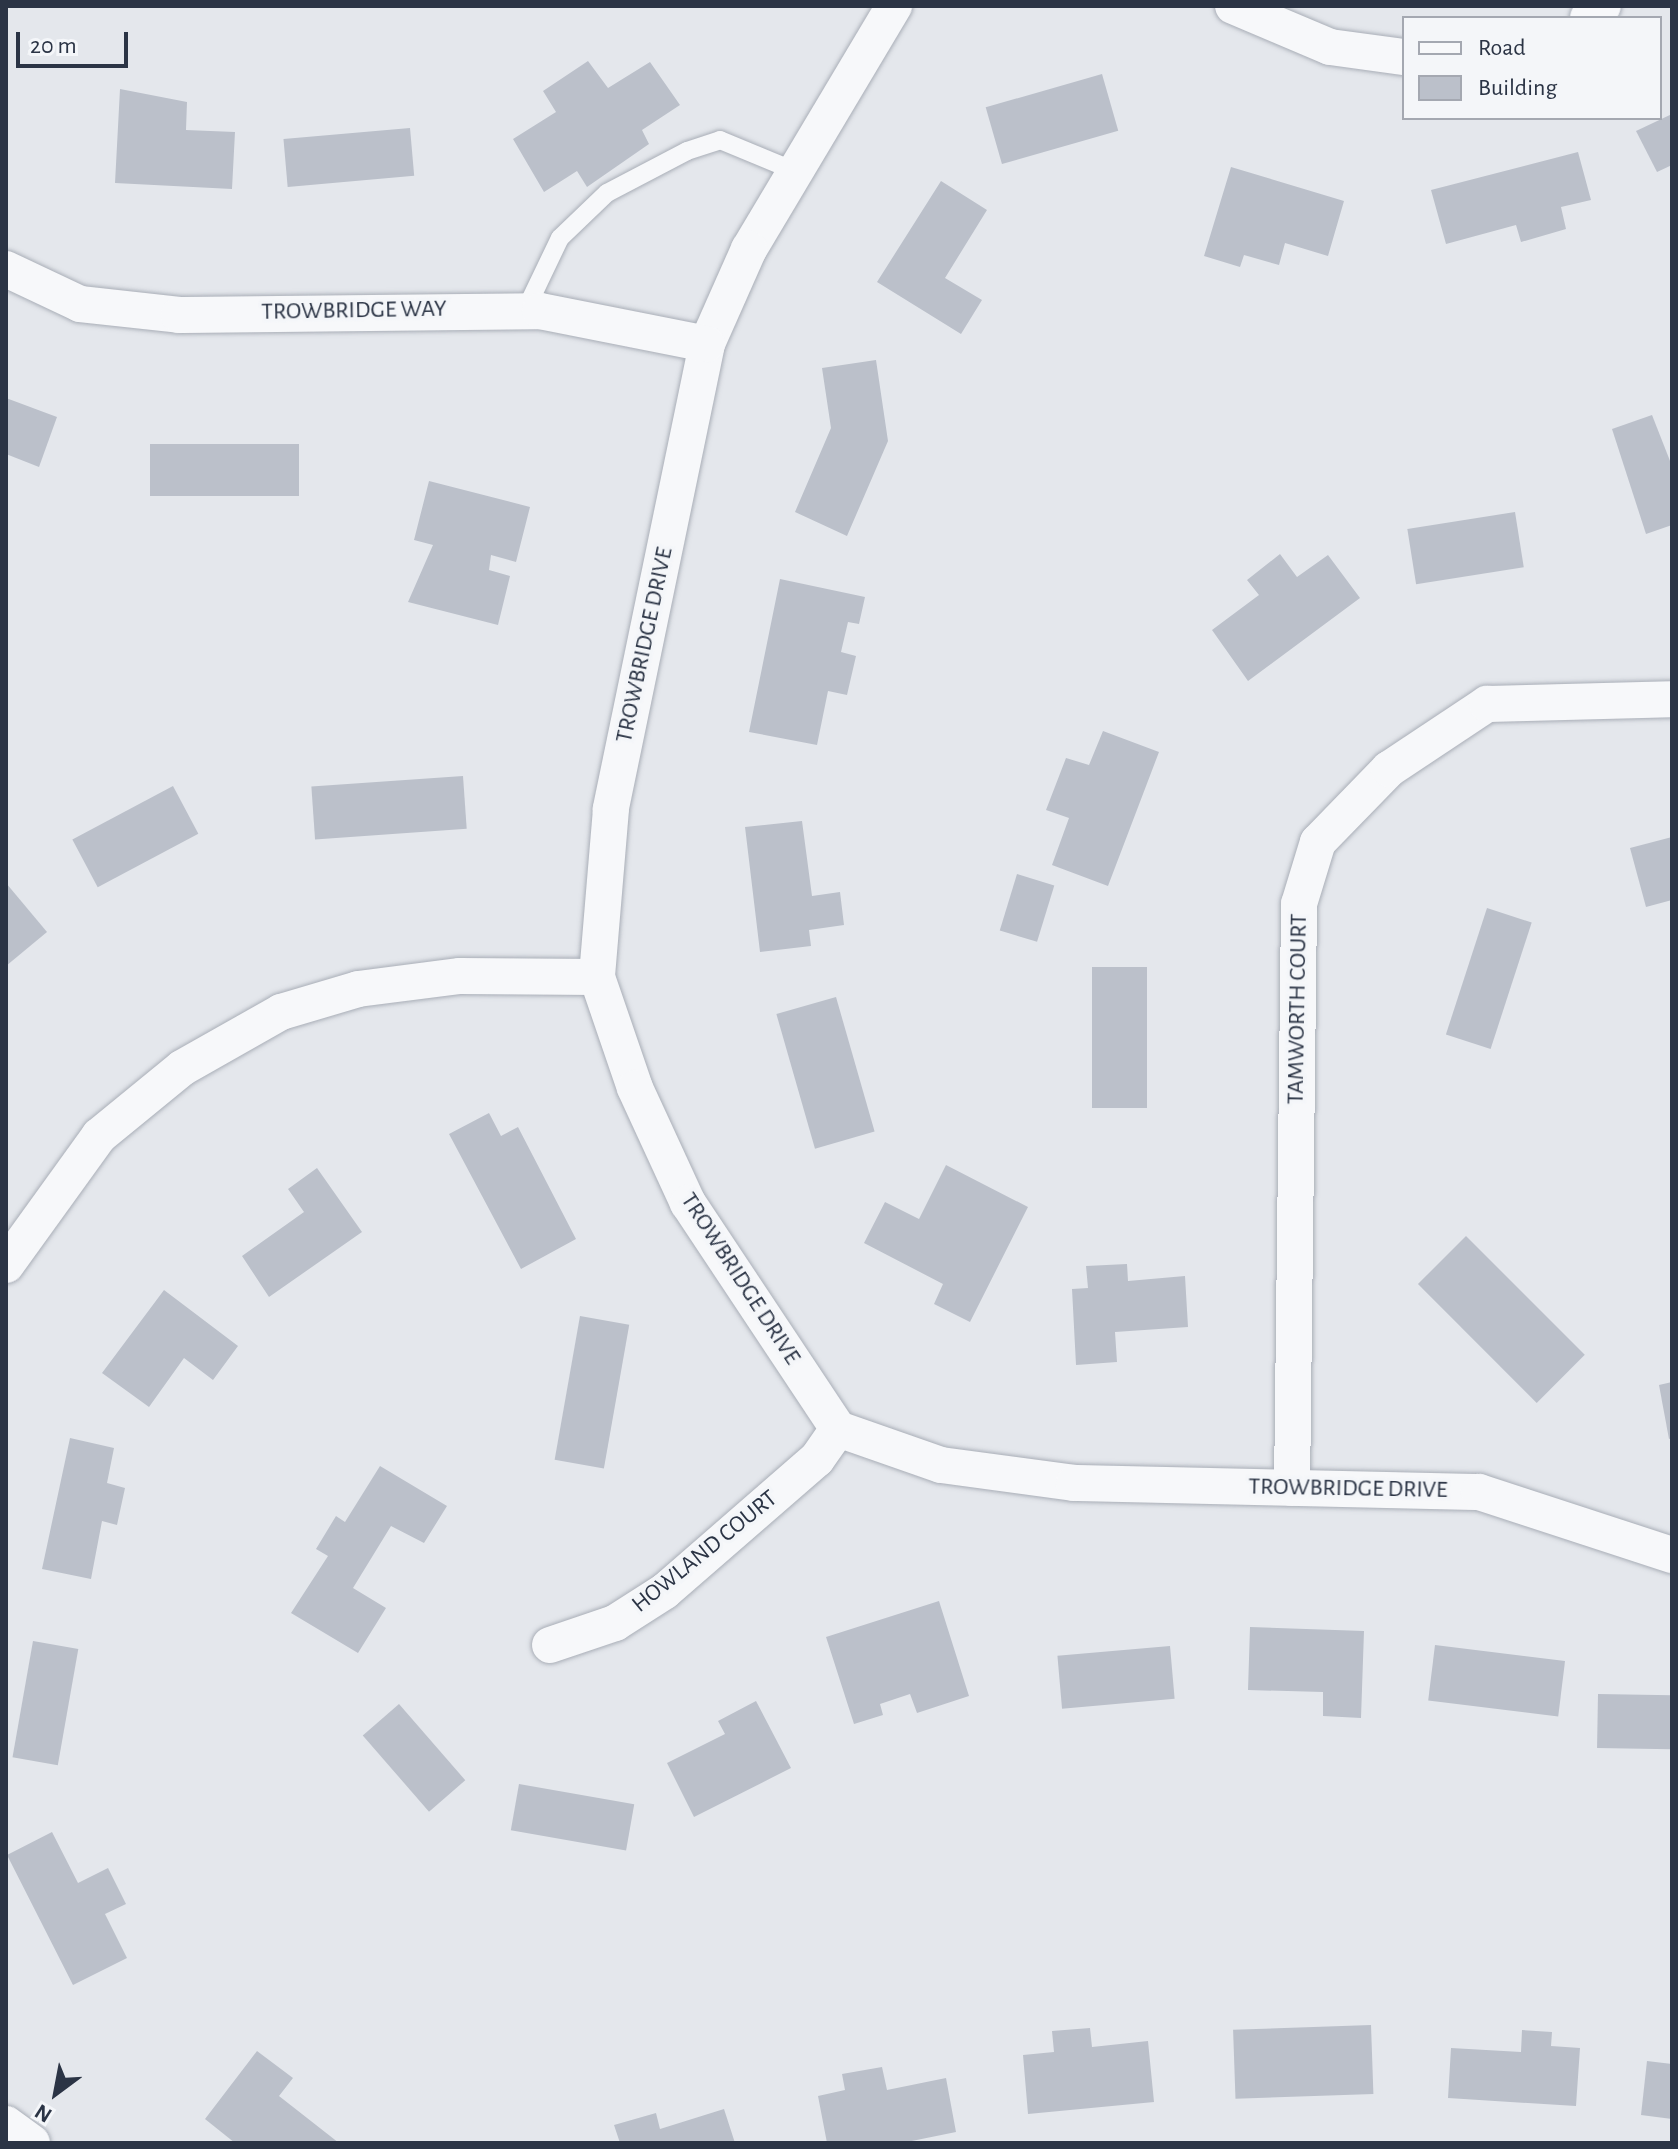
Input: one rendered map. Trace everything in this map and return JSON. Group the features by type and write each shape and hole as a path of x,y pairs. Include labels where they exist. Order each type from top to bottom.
{"street":[{"name":"TROWBRIDGE DRIVE","path":"894,6 795,171 707,344 611,809 597,977 635,1088 688,1203 838,1429 941,1465 1074,1483 1479,1492 1672,1555"},
{"path":"1233,6 1330,47 1402,57"},
{"name":"TROWBRIDGE WAY","path":"6,269 80,304 179,315 525,311 707,344"},
{"name":"TAMWORTH COURT","path":"1292,1488 1299,904 1318,842 1389,769 1487,704 1672,699"},
{"path":"6,1265 99,1136 182,1068 281,1012 358,989 460,976 597,977"},
{"name":"HOWLAND COURT","path":"550,1645 615,1623 665,1591 817,1459 838,1429"},
{"path":"6,2124 32,2143"}],"lane":[{"path":"525,311 560,238 607,193 687,151 720,140 795,171"}],"building":[{"path":"588,61 608,88 650,62 680,105 642,130 649,144 587,187 577,171 544,192 513,139 556,112 543,91"},
{"path":"1102,74 1118,131 1002,164 986,107"},
{"path":"120,89 187,102 186,130 235,132 232,189 115,183"},
{"path":"1672,114 1672,165 1657,172 1636,131"},
{"path":"410,128 414,176 288,187 283,139"},
{"path":"1578,152 1591,200 1561,207 1566,229 1521,242 1516,225 1446,244 1431,190"},
{"path":"1231,167 1344,201 1328,256 1285,243 1279,265 1244,255 1240,267 1204,256"},
{"path":"941,181 987,210 945,278 982,300 961,334 877,282"},
{"path":"876,360 888,441 847,536 795,512 831,428 822,368"},
{"path":"6,398 57,417 39,467 6,454"},
{"path":"1652,415 1672,466 1672,525 1646,534 1612,429"},
{"path":"150,444 299,444 299,496 150,496"},
{"path":"429,481 530,507 516,562 491,555 489,570 510,576 498,625 408,602 433,545 414,540"},
{"path":"1515,512 1524,567 1416,584 1407,529"},
{"path":"1280,554 1297,577 1328,555 1360,598 1248,681 1212,630 1259,595 1247,580"},
{"path":"780,579 865,597 859,624 848,622 841,652 856,656 847,695 828,691 817,745 749,732"},
{"path":"1103,731 1159,752 1108,886 1052,865 1069,818 1046,810 1066,758 1089,765"},
{"path":"463,776 467,829 315,839 311,787"},
{"path":"173,786 198,834 98,887 72,840"},
{"path":"802,821 812,896 840,892 844,925 809,930 811,946 760,952 745,827"},
{"path":"1672,837 1672,900 1646,907 1630,848"},
{"path":"1017,874 1054,885 1037,942 1000,930"},
{"path":"6,883 47,932 6,966"},
{"path":"1487,908 1532,923 1491,1049 1446,1034"},
{"path":"1092,967 1147,967 1147,1108 1092,1108"},
{"path":"836,997 875,1132 815,1149 776,1014"},
{"path":"489,1113 501,1136 518,1127 576,1239 521,1269 449,1134"},
{"path":"946,1165 1028,1207 970,1322 934,1304 943,1284 864,1243 885,1202 919,1219"},
{"path":"317,1168 362,1232 269,1297 242,1256 304,1212 288,1189"},
{"path":"1466,1236 1585,1355 1537,1403 1418,1284"},
{"path":"1127,1264 1128,1281 1185,1276 1188,1327 1115,1332 1117,1362 1076,1365 1072,1289 1088,1288 1086,1266"},
{"path":"164,1290 238,1346 213,1380 184,1358 149,1407 102,1373"},
{"path":"580,1316 629,1325 604,1468 555,1460"},
{"path":"1672,1382 1672,1438 1669,1439 1659,1385"},
{"path":"70,1438 114,1448 107,1483 125,1488 117,1525 102,1521 91,1579 42,1569"},
{"path":"380,1466 447,1506 424,1543 391,1526 353,1588 386,1608 358,1653 291,1613 328,1556 316,1549 336,1516 345,1522"},
{"path":"939,1601 969,1696 917,1713 910,1694 880,1704 883,1715 854,1724 826,1637"},
{"path":"1250,1627 1364,1631 1361,1718 1323,1716 1323,1692 1248,1690"},
{"path":"33,1641 78,1649 58,1765 13,1757"},
{"path":"1435,1645 1565,1661 1558,1717 1428,1701"},
{"path":"1170,1646 1175,1699 1062,1709 1057,1656"},
{"path":"1598,1694 1672,1695 1671,1749 1597,1748"},
{"path":"756,1701 791,1768 694,1817 667,1763 725,1734 718,1721"},
{"path":"399,1704 465,1780 429,1812 363,1735"},
{"path":"519,1784 634,1804 626,1851 511,1830"},
{"path":"52,1832 78,1883 108,1868 126,1904 105,1914 127,1958 73,1985 7,1855"},
{"path":"1371,2025 1373,2094 1235,2099 1233,2030"},
{"path":"1090,2028 1092,2047 1148,2041 1154,2102 1028,2114 1023,2055 1054,2052 1052,2031"},
{"path":"1522,2030 1552,2032 1551,2046 1580,2048 1576,2106 1448,2098 1451,2048 1521,2052"},
{"path":"257,2051 293,2078 279,2096 339,2143 235,2143 205,2119"},
{"path":"1647,2061 1672,2064 1672,2119 1641,2115"},
{"path":"882,2067 887,2090 946,2078 956,2132 902,2143 827,2143 818,2096 845,2090 842,2074"},
{"path":"724,2109 735,2143 620,2143 614,2125 656,2113 660,2129"}]}
